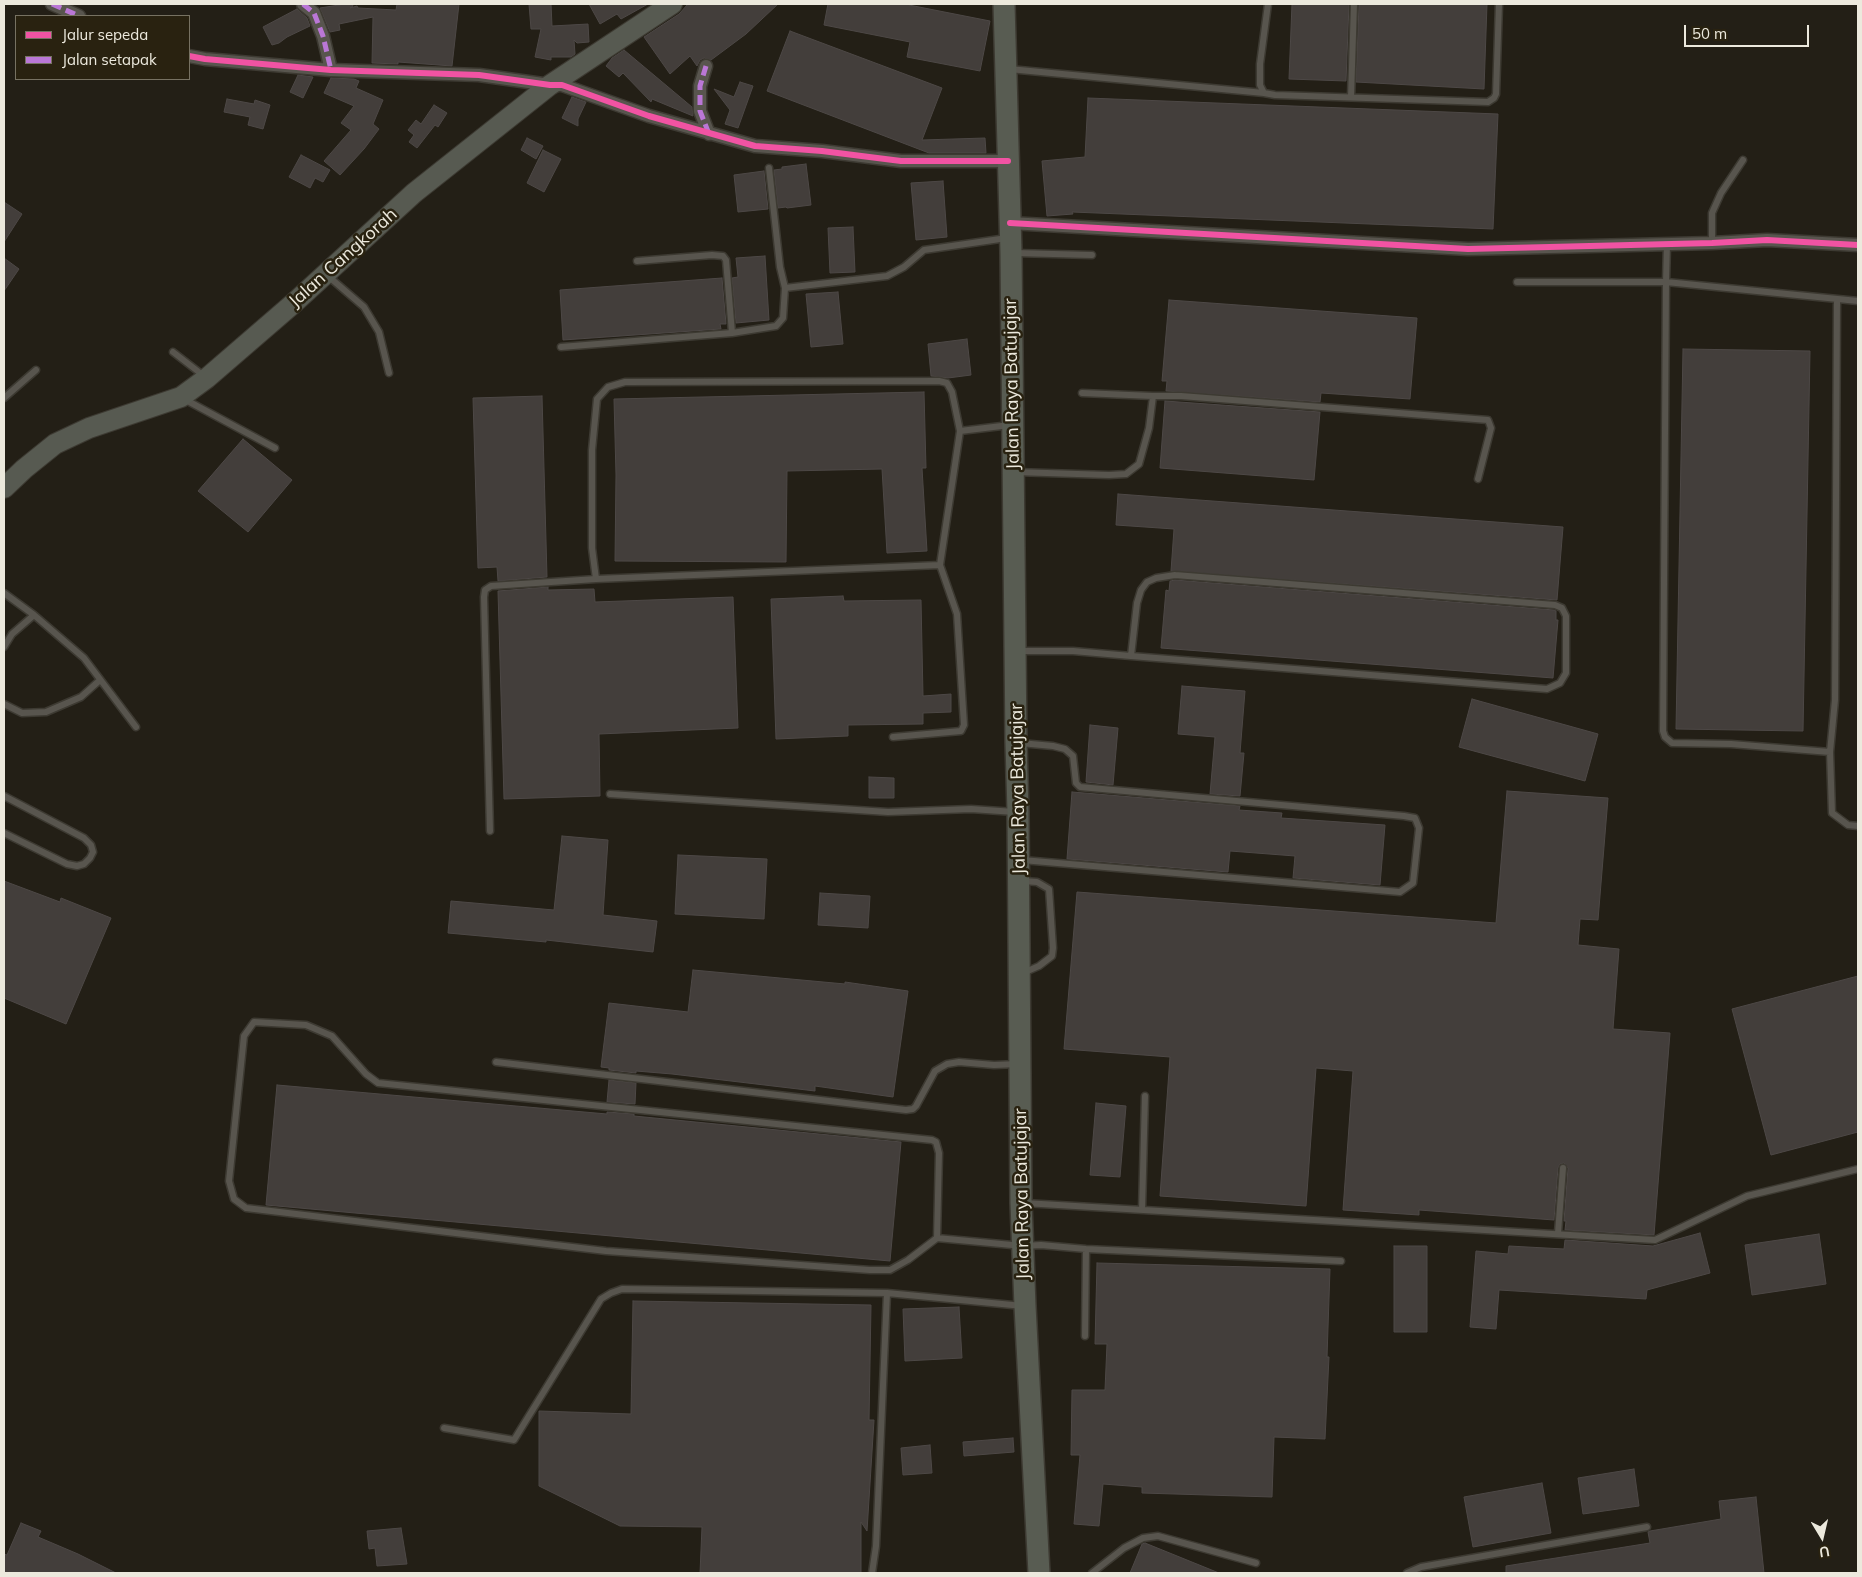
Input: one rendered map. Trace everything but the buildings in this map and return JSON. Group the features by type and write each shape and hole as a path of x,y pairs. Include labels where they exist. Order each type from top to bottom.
{"highway":[{"name":"Jalan Raya Batujajar","path":"1004,4 1011,238 1021,1203 1039,1573"}],"main road":[{"name":"Jalan Cangkorah","path":"4,488 55,444 89,428 181,398 207,378 414,193 550,85 672,4"}],"street":[{"path":"52,4 77,15"},
{"path":"303,4 314,13 317,20 331,70"},
{"path":"190,56 331,70 479,75 570,86 649,116 755,146 822,151 901,161 1008,161"},
{"path":"706,66 700,86 700,111 709,134"},
{"path":"1011,238 1468,248 1712,243 1767,240 1858,246"}],"lane":[{"path":"1264,93 1260,85 1260,64 1268,4"},
{"path":"1351,97 1354,4"},
{"path":"1005,69 1264,93 1490,101 1496,94 1499,4"},
{"path":"1712,243 1712,213 1721,193 1743,160"},
{"path":"561,347 732,332 776,326 783,318 785,288 780,267 769,168"},
{"path":"785,288 887,276 904,267 924,250 1011,238 1092,255"},
{"path":"1667,244 1663,730 1665,737 1672,743 1730,744 1830,752"},
{"path":"637,261 712,254 723,256 726,260 732,332"},
{"path":"325,274 364,307 379,332 389,373"},
{"path":"1518,282 1666,282 1858,301"},
{"path":"1837,300 1835,700 1830,752 1832,813 1848,825 1858,826"},
{"path":"173,352 207,378"},
{"path":"4,398 36,370"},
{"path":"596,579 592,548 592,450 597,399 608,387 625,382 939,382 947,384 952,392 960,431 940,565 957,614 964,725 960,731 893,737"},
{"path":"1082,393 1181,396 1488,420 1491,428 1478,479"},
{"path":"1013,472 1126,474 1139,464 1149,428 1153,396"},
{"path":"181,398 275,448"},
{"path":"960,431 1013,425"},
{"path":"490,831 484,597 485,590 491,586 596,579 940,565"},
{"path":"1016,651 1073,651 1131,656 1547,689 1560,683 1566,673 1566,616 1562,608 1555,605 1175,575 1156,578 1147,582 1141,590 1137,604 1131,656"},
{"path":"4,593 34,615 84,658 136,728"},
{"path":"4,647 12,634 34,615"},
{"path":"4,704 22,713 46,712 81,697 100,680"},
{"path":"1016,743 1053,746 1065,749 1073,756 1076,783 1080,787 1404,816 1415,818 1419,828 1412,883 1400,892 1019,870"},
{"path":"610,794 888,812 971,809 1018,812"},
{"path":"4,796 84,838 91,845 93,852 84,864 77,866 67,864 4,833"},
{"path":"1019,870 1049,889 1054,948 1052,956 1039,966 1019,975"},
{"path":"937,1238 939,1153 936,1142 932,1140 378,1083 366,1074 332,1036 306,1025 254,1022 244,1036 229,1181 234,1199 246,1208 606,1251 870,1270 890,1270 908,1260 937,1238 1023,1246 1041,1245 1086,1249 1342,1261"},
{"path":"496,1062 906,1110 913,1109 916,1106 936,1070 948,1064 959,1062 994,1065 1020,1064"},
{"path":"1142,1210 1145,1096"},
{"path":"1558,1233 1562,1168"},
{"path":"1021,1203 1655,1240 1747,1196 1858,1169"},
{"path":"1085,1336 1086,1249"},
{"path":"444,1428 514,1440 601,1299 611,1293 622,1290 887,1293 1025,1306"},
{"path":"872,1573 876,1546 887,1293"},
{"path":"1407,1573 1421,1567 1647,1527"},
{"path":"1092,1573 1124,1548 1143,1538 1158,1536 1256,1563"}],"marked path":[{"path":"52,4 77,15"},
{"path":"303,4 314,13 323,36 331,70"},
{"path":"706,66 700,86 700,111 709,134"}],"cycle path":[{"path":"190,56 331,70 479,75 562,85 649,116 755,146 822,151 901,161 1008,161"},
{"path":"1010,223 1468,249 1767,240 1858,245"}]}
